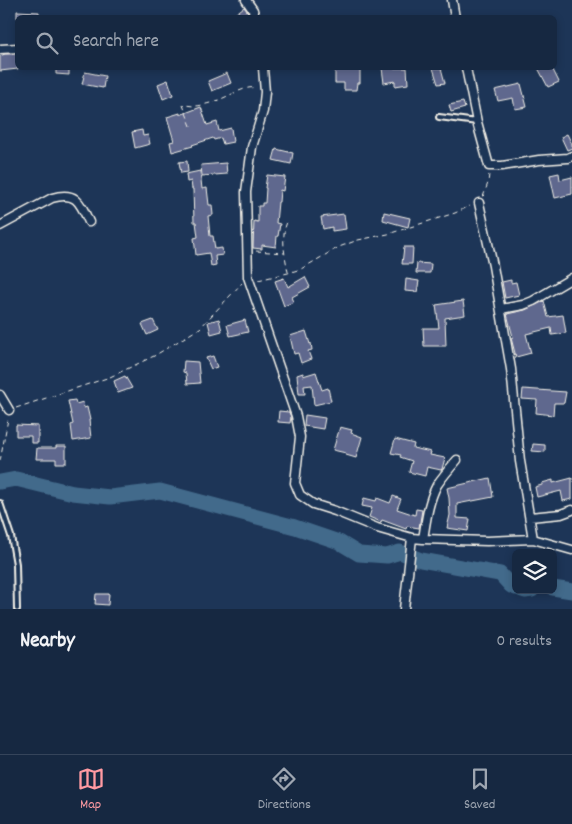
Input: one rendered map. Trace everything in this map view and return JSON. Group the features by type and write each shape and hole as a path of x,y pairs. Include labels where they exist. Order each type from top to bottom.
{"street":[{"path":"246,0 254,15"},
{"path":"452,0 454,15"},
{"path":"0,49 15,48"},
{"path":"263,70 265,92 263,111 252,147 246,192 249,280 296,416 300,437 295,482 300,496 313,504 377,528 412,538 423,540 487,541 533,539 572,550"},
{"path":"466,70 477,122 489,166 502,166 572,156"},
{"path":"0,226 46,201 60,196 77,199 83,207 89,222"},
{"path":"479,203 501,309 511,369 520,461 533,539"},
{"path":"501,309 534,301 572,278"},
{"path":"0,395 9,410"},
{"path":"423,540 433,494 445,474 457,460"},
{"path":"530,517 561,514 572,510"},
{"path":"404,609 412,538"}],"lane":[{"path":"439,117 477,122"},
{"path":"0,503 16,557 17,609"}],"path":[{"path":"191,126 184,104 194,106 210,103 221,100 248,87 265,92"},
{"path":"0,461 9,410 110,377 154,356 200,328 249,280 288,273 309,265 339,246 388,234 455,213 479,203 485,193 488,182 489,166"},
{"path":"288,220 285,228 285,254 288,273"},
{"path":"248,250 285,254"}],"building":[{"path":"244,7 248,15 234,15"},
{"path":"17,11 39,12 39,15 17,15"},
{"path":"15,54 15,69 0,71 0,56"},
{"path":"56,70 69,70 69,75 56,74"},
{"path":"335,70 360,70 360,83 357,83 356,90 344,90 344,83 335,83"},
{"path":"382,70 407,70 408,84 395,86 395,81 384,83"},
{"path":"434,70 442,70 445,83 438,84"},
{"path":"539,70 553,70 559,82 548,87"},
{"path":"85,72 105,76 103,88 82,84"},
{"path":"227,73 231,83 212,91 208,81"},
{"path":"168,80 173,95 163,99 158,84"},
{"path":"521,84 527,107 515,109 513,98 498,101 495,90"},
{"path":"463,102 465,108 451,112 449,105"},
{"path":"201,107 207,125 217,122 219,131 231,128 233,142 223,144 221,138 214,140 213,138 172,152 170,142 174,141 167,117 180,113 180,115"},
{"path":"142,130 143,136 148,135 150,144 135,148 132,132"},
{"path":"567,134 572,148 567,150 561,137"},
{"path":"276,149 293,153 291,164 273,160"},
{"path":"187,161 188,172 181,173 179,162"},
{"path":"226,163 227,174 202,176 201,165"},
{"path":"200,171 202,189 207,188 209,205 212,205 213,215 208,216 210,236 213,236 215,249 222,248 223,255 215,256 216,265 211,266 209,253 196,255 194,238 198,237 196,222 194,222 193,189 191,181 187,182 186,174"},
{"path":"559,173 560,180 572,177 572,194 555,198 550,175"},
{"path":"267,175 285,177 283,191 280,190 278,202 276,223 280,224 276,247 262,245 262,249 253,248 254,221 258,222 258,206 262,206 262,203 265,203"},
{"path":"384,212 410,218 408,227 383,220"},
{"path":"344,214 346,229 332,231 332,227 323,229 321,217"},
{"path":"404,247 413,247 412,264 402,264"},
{"path":"417,263 431,264 430,273 416,273"},
{"path":"305,277 310,287 292,297 294,302 284,306 275,281 284,278 288,287"},
{"path":"406,279 419,281 417,292 405,291"},
{"path":"511,280 511,283 516,282 519,295 505,298 502,282"},
{"path":"463,301 465,315 445,318 446,346 424,346 423,328 439,328 436,305"},
{"path":"544,301 548,317 563,315 566,333 552,335 551,328 526,334 531,353 516,357 507,314 525,310"},
{"path":"219,319 222,331 211,334 208,322"},
{"path":"153,320 158,330 147,335 142,324"},
{"path":"245,320 248,332 230,336 227,325"},
{"path":"306,331 311,343 312,350 308,351 311,359 301,363 298,353 294,354 290,336"},
{"path":"213,356 217,367 211,369 206,358"},
{"path":"184,361 198,362 200,383 187,384 186,373 183,372"},
{"path":"316,372 322,390 328,388 331,401 314,405 312,385 304,386 305,394 299,394 297,375 303,373 303,376"},
{"path":"125,376 132,388 118,393 114,381"},
{"path":"523,389 566,392 564,403 554,403 553,415 536,413 537,400 522,399"},
{"path":"75,400 76,404 83,402 84,408 87,407 91,438 73,441 71,425 73,424 68,401"},
{"path":"279,411 289,412 291,417 290,423 278,422"},
{"path":"305,415 325,418 323,429 304,426"},
{"path":"16,425 38,426 38,443 31,443 31,436 16,436"},
{"path":"340,427 352,430 351,433 362,437 356,458 333,450"},
{"path":"395,439 414,444 413,448 431,452 430,455 445,458 442,469 427,467 425,476 409,472 412,461 400,457 401,455 391,453"},
{"path":"533,444 545,445 545,452 532,451"},
{"path":"56,446 66,446 66,463 56,463 56,459 36,459 37,448 56,448"},
{"path":"490,478 493,497 457,504 457,518 470,519 468,531 447,528 450,515 447,488"},
{"path":"572,478 572,499 563,501 561,491 537,497 535,487 542,485 542,483 553,480 553,483"},
{"path":"393,496 401,499 397,509 415,515 416,509 422,510 419,528 407,526 406,529 382,520 381,522 369,517 372,508 362,506 364,498 376,501 377,498 390,503"},
{"path":"96,594 109,594 108,605 95,604"}],"waterway":[{"path":"0,482 16,479 73,493 110,497 160,491 295,527 339,542 359,554 387,556 400,552 421,560 500,574 512,586"},
{"path":"557,589 572,591"}]}
